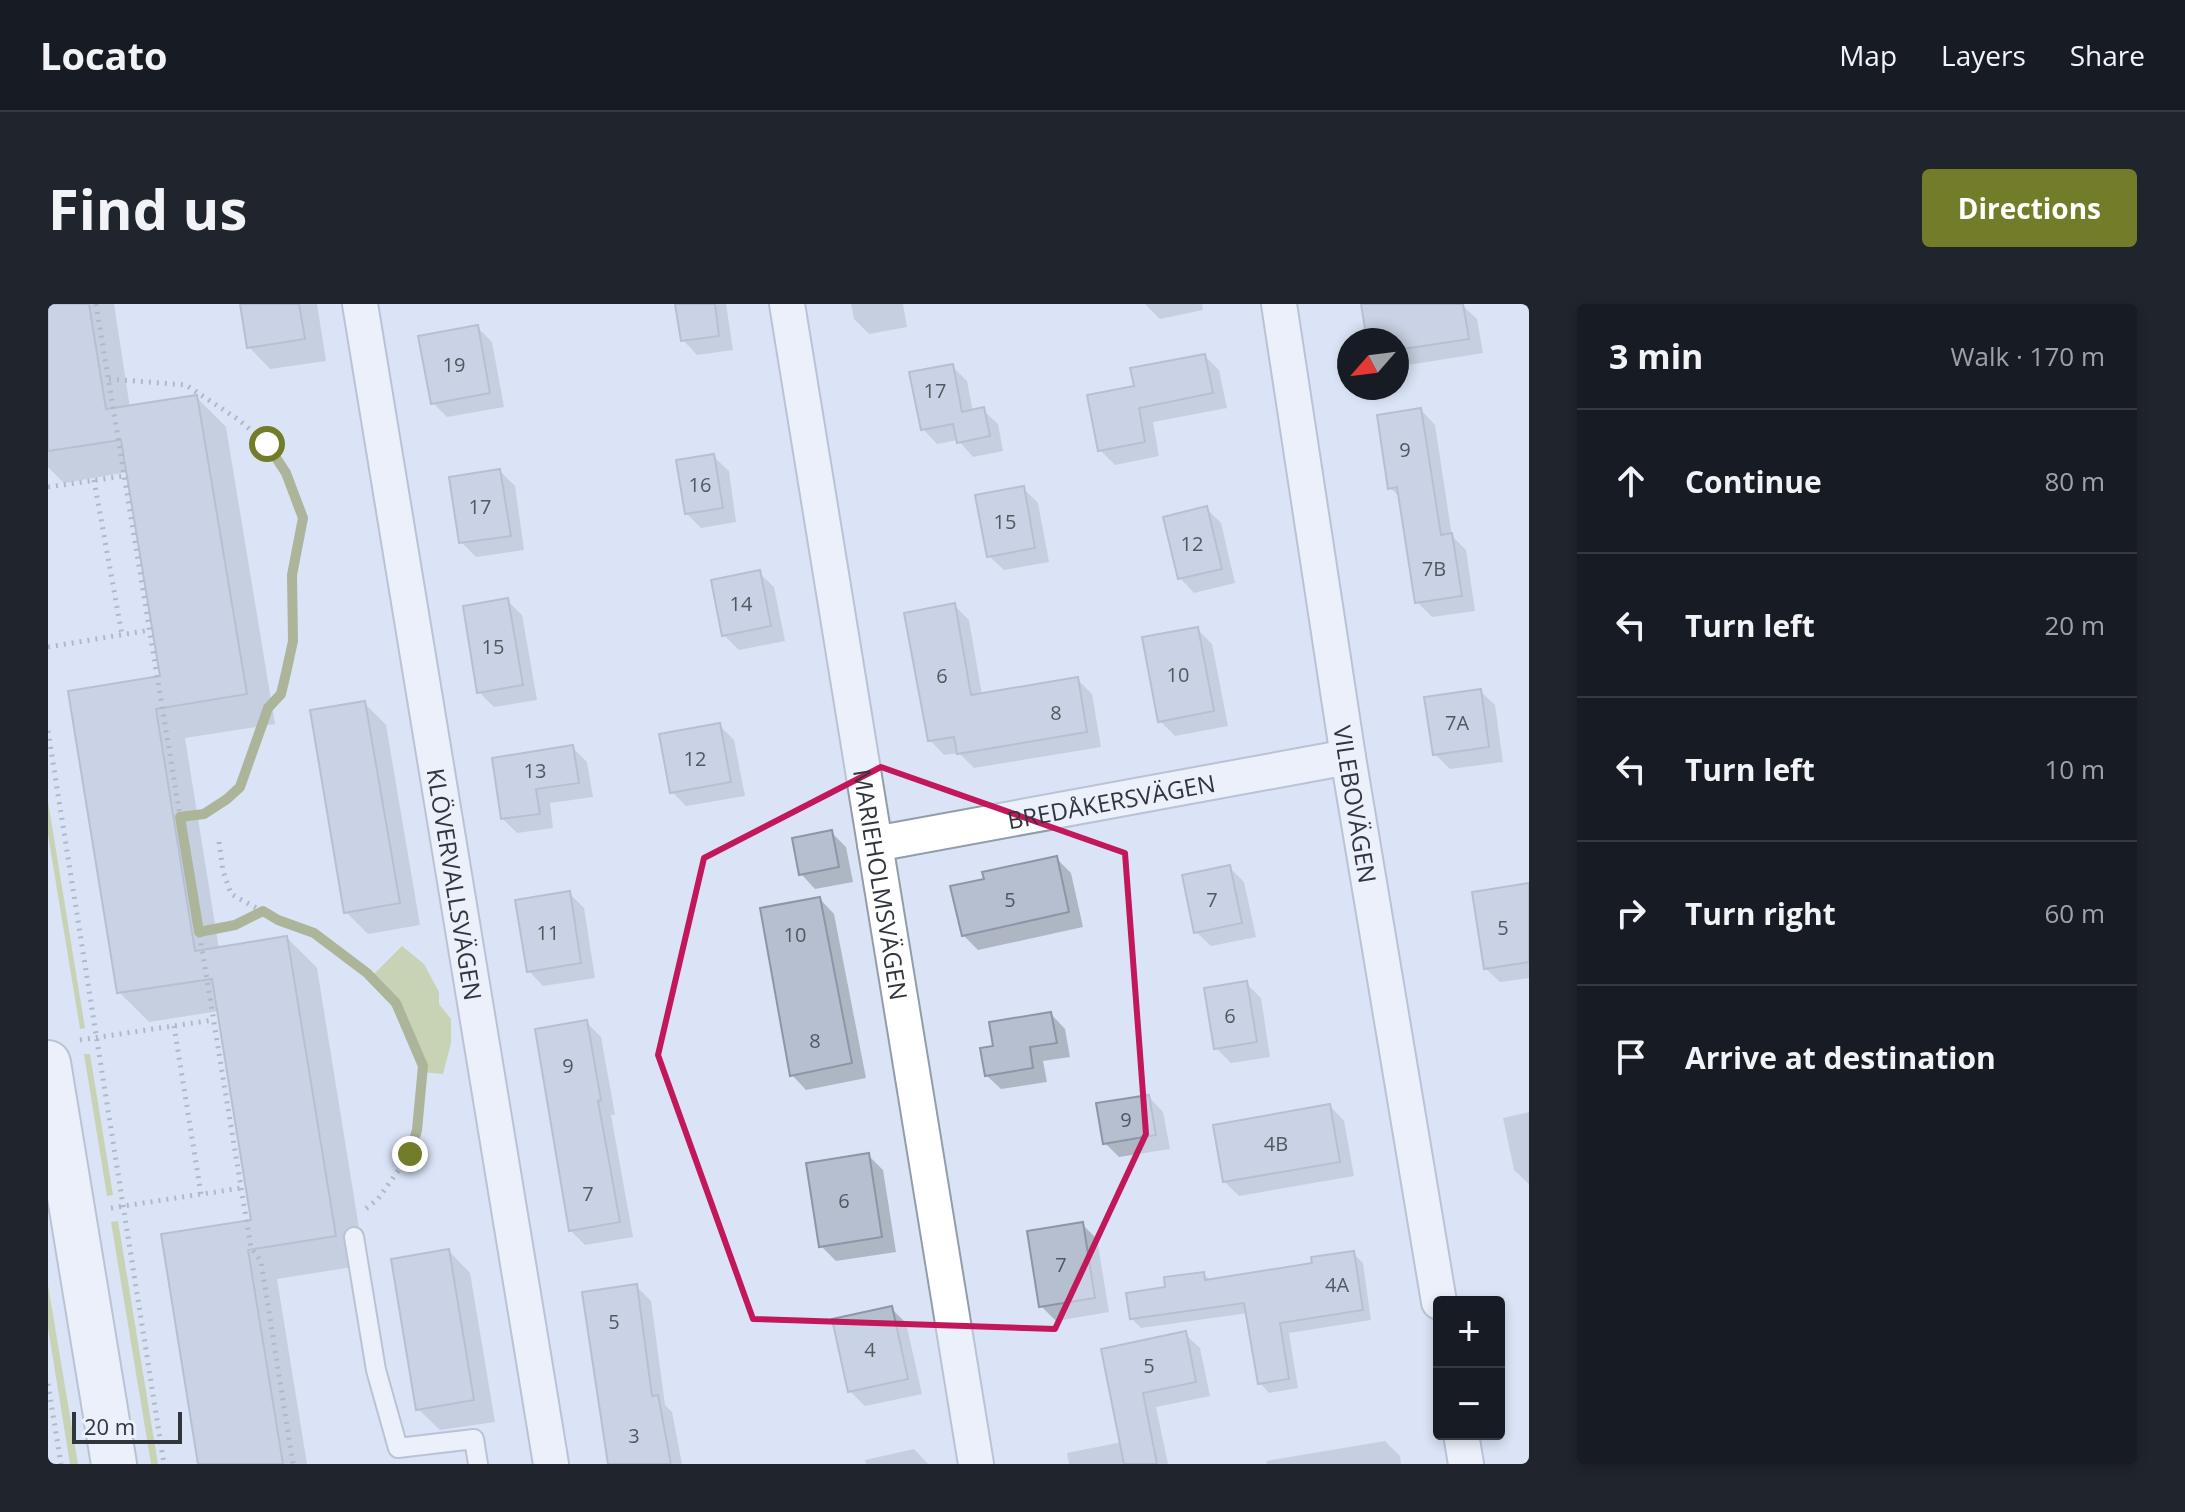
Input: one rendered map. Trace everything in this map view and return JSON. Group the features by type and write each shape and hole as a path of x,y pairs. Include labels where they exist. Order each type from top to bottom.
{"street":[{"name":"KLÖVERVALLSVÄGEN","path":"360,304 551,1464"},
{"name":"MARIEHOLMSVÄGEN","path":"787,304 976,1464"},
{"name":"VILEBOVÄGEN","path":"1279,304 1348,757 1438,1296"},
{"name":"BREDÅKERSVÄGEN","path":"875,844 1348,757"},
{"path":"48,1063 114,1464"},
{"path":"1462,1440 1466,1464"}],"lane":[{"path":"354,1237 376,1370 398,1448 474,1439 478,1464"}],"path":[{"path":"96,304 251,1248 261,1261 293,1464"},
{"path":"109,379 186,385 239,420 267,444 286,473 303,518 292,575 293,641 281,694 268,708 240,787 204,814 180,817"},
{"path":"48,487 124,476"},
{"path":"94,480 122,635"},
{"path":"48,647 150,630"},
{"path":"48,731 164,1464"},
{"path":"219,842 223,871 231,894 278,920 314,933 367,973 396,1003 423,1066 417,1130 410,1154 378,1199 355,1218"},
{"path":"199,932 235,925 263,911"},
{"path":"97,1037 213,1020"},
{"path":"174,1026 201,1194"},
{"path":"123,1206 241,1188"},
{"path":"48,1384 61,1464"}],"highlighted area":[{"path":"881,767 1125,853 1146,1134 1055,1329 753,1319 658,1055 704,858"}],"green space":[{"path":"48,801 85,1028 80,1029 48,835"},
{"path":"402,946 424,964 439,992 439,1004 451,1019 451,1043 443,1074 420,1072 400,1021 369,979"},
{"path":"84,1054 90,1054 113,1195 107,1196"},
{"path":"118,1221 158,1464 151,1464 111,1222"},
{"path":"48,1285 78,1464 70,1464 48,1328"}],"building":[{"path":"48,304 89,304 106,409 197,395 247,694 156,709 195,951 287,936 336,1236 248,1250 283,1464 198,1464 161,1234 251,1220 212,979 117,993 68,691 160,676 121,440 48,451"},
{"path":"240,304 299,304 305,339 247,348"},
{"path":"675,304 715,304 719,336 681,341"},
{"path":"1361,304 1463,304 1469,339 1409,348 1409,328 1365,328"},
{"path":"478,325 490,393 431,404 418,336"},
{"path":"1205,354 1213,393 1139,408 1145,442 1098,451 1087,395 1134,386 1130,368"},
{"path":"953,364 962,412 984,407 990,436 957,443 953,424 921,430 909,372"},
{"path":"1421,408 1441,535 1452,533 1462,596 1415,603 1397,487 1388,489 1377,415"},
{"path":"714,454 723,508 685,514 676,460"},
{"path":"500,469 511,536 459,543 449,477"},
{"path":"1024,486 1035,548 987,557 975,495"},
{"path":"1207,506 1222,569 1178,579 1163,517"},
{"path":"760,570 771,626 722,636 711,580"},
{"path":"508,598 523,685 477,693 463,606"},
{"path":"955,603 971,695 1078,677 1087,732 957,754 954,737 928,741 904,613"},
{"path":"1198,627 1214,711 1158,722 1142,637"},
{"path":"1481,689 1489,747 1433,755 1424,697"},
{"path":"365,701 400,903 344,913 310,710"},
{"path":"720,723 731,782 670,793 659,734"},
{"path":"573,745 579,783 536,789 540,814 501,819 492,758"},
{"path":"832,830 839,867 799,875 792,838"},
{"path":"1057,856 1069,912 962,936 950,886 984,879 982,872"},
{"path":"1230,865 1242,923 1194,933 1182,875"},
{"path":"1529,883 1529,962 1484,969 1472,892"},
{"path":"570,891 581,963 527,972 515,900"},
{"path":"820,897 852,1063 790,1076 760,908"},
{"path":"1247,981 1257,1042 1214,1049 1204,988"},
{"path":"1051,1012 1057,1043 1030,1047 1033,1068 985,1076 980,1048 993,1046 989,1022"},
{"path":"587,1020 620,1222 569,1231 535,1029"},
{"path":"1149,1095 1156,1135 1103,1144 1096,1103"},
{"path":"1330,1104 1340,1162 1223,1182 1213,1125"},
{"path":"869,1153 882,1237 819,1247 806,1163"},
{"path":"1083,1222 1095,1298 1039,1307 1027,1231"},
{"path":"449,1249 474,1400 416,1410 391,1259"},
{"path":"1354,1251 1363,1310 1280,1323 1289,1379 1258,1384 1244,1303 1130,1319 1126,1293 1165,1287 1164,1277 1204,1272 1205,1280 1312,1263 1311,1257"},
{"path":"637,1284 652,1396 658,1395 671,1464 608,1464 582,1292"},
{"path":"892,1306 908,1379 848,1392 832,1319"},
{"path":"1186,1331 1196,1382 1143,1393 1157,1464 1124,1464 1101,1349"}],"route":[{"path":"267,444 286,473 303,518 292,575 293,641 281,694 268,708 240,787 204,814 180,817 199,932 235,925 263,911 314,933 367,973 396,1003 423,1066 417,1130 410,1154"}]}
